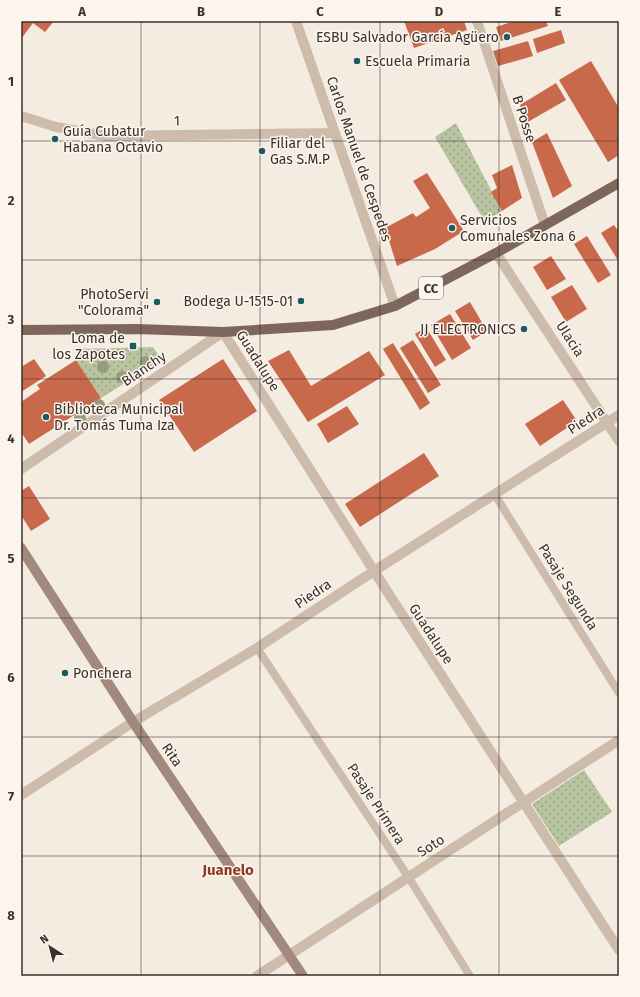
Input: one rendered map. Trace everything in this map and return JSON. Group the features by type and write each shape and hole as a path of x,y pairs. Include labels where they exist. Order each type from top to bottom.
{"main road":[{"name":"CC","path":"21,330 137,329 223,332 333,325 395,306 496,253 619,183"}],"street":[{"name":"Carlos Manuel de Cespedes","path":"296,21 395,306"},
{"name":"B Posse","path":"477,21 545,225"},
{"name":"1","path":"21,116 56,127 106,136 335,133"},
{"name":"Ulacia","path":"496,253 619,440"},
{"name":"Blanchy","path":"21,469 223,332"},
{"name":"Guadalupe","path":"223,332 374,571 619,950"},
{"name":"Piedra","path":"21,794 133,722 258,648 374,571 619,415"},
{"name":"Rita","path":"21,548 133,722 303,976"},
{"name":"Soto","path":"258,976 619,740"}],"lane":[{"name":"Pasaje Segunda","path":"494,494 619,692"},
{"name":"Pasaje Primera","path":"258,648 409,878 470,976"}],"green space":[{"path":"456,123 502,211 485,222 435,137"},
{"path":"153,347 162,360 101,398 76,360 77,349"},
{"path":"584,770 612,812 559,846 532,804"}],"building":[{"path":"21,21 54,21 45,32 33,23 21,39"},
{"path":"404,21 464,21 467,30 414,48"},
{"path":"515,21 546,21 548,26 501,41 496,27"},
{"path":"561,30 565,43 537,53 533,39"},
{"path":"528,41 533,56 498,66 493,51"},
{"path":"591,61 619,108 619,155 608,162 559,80"},
{"path":"556,83 566,100 526,123 520,105"},
{"path":"547,133 572,186 553,198 532,142"},
{"path":"512,165 522,198 502,211 491,192 497,188 492,175"},
{"path":"427,173 464,231 435,249 397,266 385,228 413,213 416,217 430,208 413,181"},
{"path":"614,225 619,232 619,262 601,233"},
{"path":"587,236 611,275 598,283 574,244"},
{"path":"551,256 566,279 547,290 533,267"},
{"path":"572,285 587,309 566,322 551,297"},
{"path":"470,302 487,331 473,340 455,311"},
{"path":"450,314 471,348 452,360 431,325"},
{"path":"426,327 446,360 435,367 415,334"},
{"path":"413,340 441,385 428,393 400,348"},
{"path":"393,343 430,403 420,410 383,349"},
{"path":"289,350 311,386 369,351 385,375 308,422 268,361"},
{"path":"34,359 46,376 21,392 21,367"},
{"path":"223,359 257,411 194,452 159,400"},
{"name":"Biblioteca Municipal Dr. Tomás Tuma Iza","path":"76,360 101,398 29,444 21,432 21,402 40,389 37,385"},
{"path":"563,400 577,421 540,446 525,424"},
{"path":"347,406 359,424 328,443 317,424"},
{"path":"424,453 439,476 360,527 345,504"},
{"path":"29,486 50,519 31,531 21,515 21,491"}],"place":[{"name":"ESBU Salvador García Agüero","path":"507,37"},
{"name":"Escuela Primaria","path":"357,61"},
{"name":"Guía Cubatur Habana Octavio","path":"55,139"},
{"name":"Filiar del Gas S.M.P","path":"262,151"},
{"name":"Servicios Comunales Zona 6","path":"452,228"},
{"name":"Bodega U-1515-01","path":"301,301"},
{"name":"PhotoServi \"Colorama\"","path":"157,302"},
{"name":"JJ ELECTRONICS","path":"524,329"},
{"name":"Loma de los Zapotes","path":"133,346"},
{"name":"Biblioteca Municipal Dr. Tomás Tuma Iza","path":"46,417"},
{"name":"Ponchera","path":"65,673"}],"district":[{"name":"Juanelo","path":"228,870"}]}
